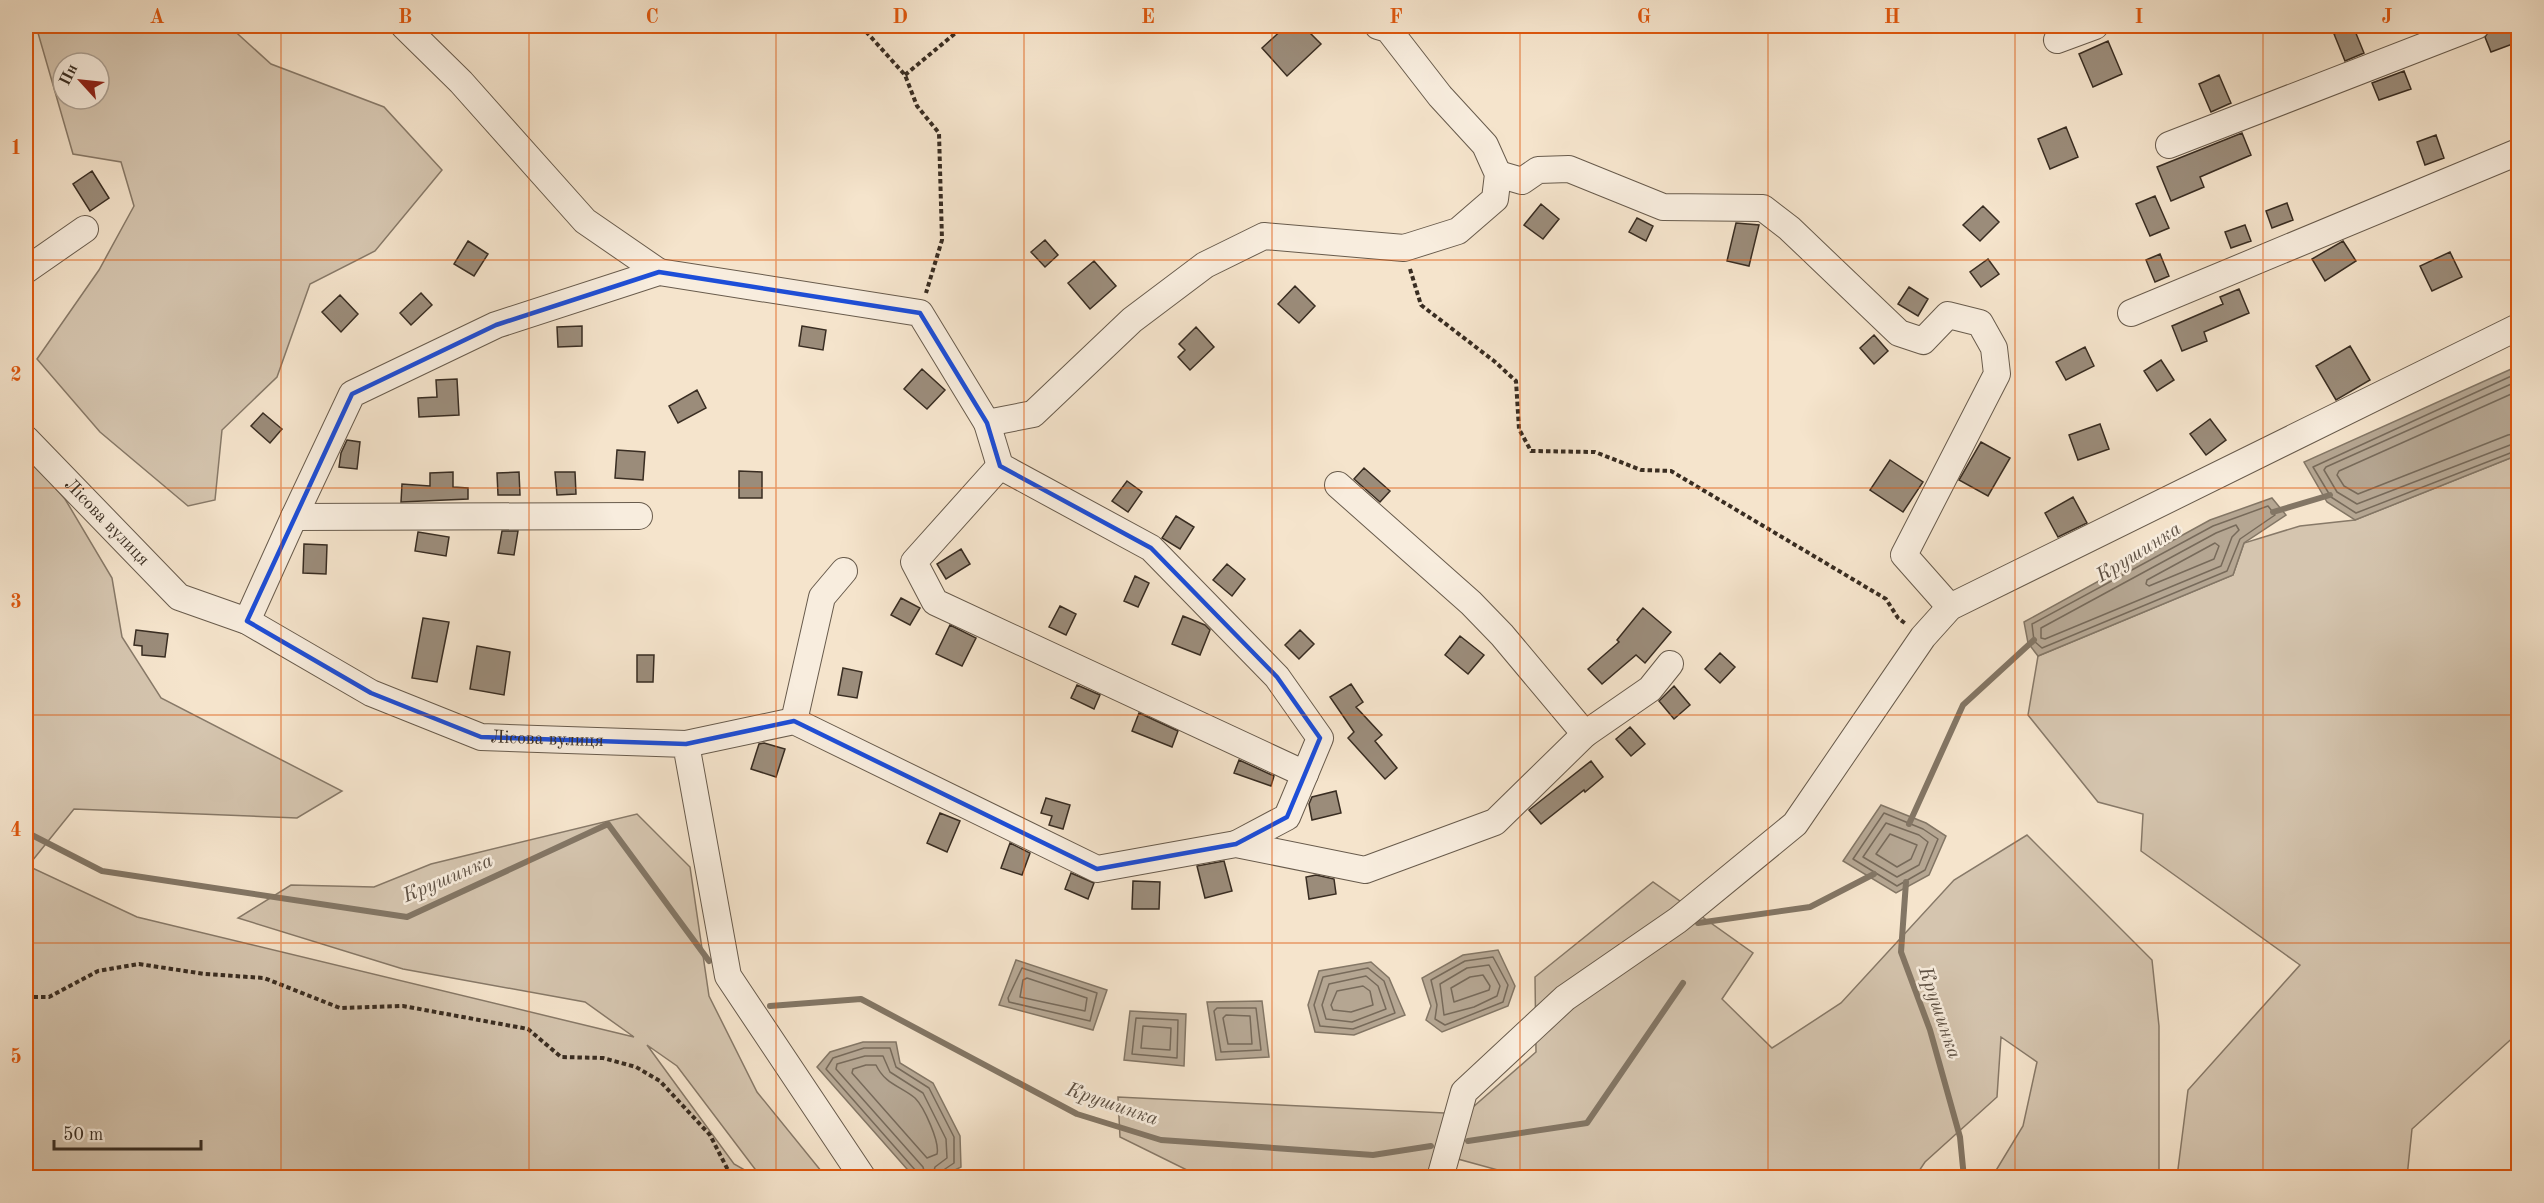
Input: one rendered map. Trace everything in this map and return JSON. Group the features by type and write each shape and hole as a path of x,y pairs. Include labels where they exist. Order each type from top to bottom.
{"street":[{"path":"404,26 461,82 585,221 659,272 920,313 987,423 1000,466 1152,548 1277,677 1320,738 1287,817 1236,844 1097,870 794,721 822,597 844,571"},
{"path":"2057,39 2096,26"},
{"path":"2169,145 2476,26"},
{"path":"987,423 1033,414 1132,320 1205,265 1264,236 1404,248 1458,231 1495,199 1498,174 1485,145 1440,96 1386,27"},
{"path":"2132,313 2518,152"},
{"path":"1498,174 1522,181 1538,170 1569,169 1663,207 1763,208 1789,228 1899,333 1923,341 1948,315 1980,323 1994,348 1997,374 1904,555 1950,607"},
{"path":"26,270 85,229"},
{"path":"248,621 352,394 496,325 659,272"},
{"path":"1440,1178 1464,1092 1565,998 1678,920 1795,824 1923,637 1950,607 2518,327"},
{"name":"Лісова вулиця","path":"26,439 179,597 248,621 371,693 481,737 686,744 794,721"},
{"path":"1000,466 914,562 935,602 1305,774"},
{"path":"1338,484 1471,603 1502,635 1585,734"},
{"path":"294,517 639,516"},
{"path":"1236,844 1365,870 1495,822 1585,734 1650,689 1670,664"},
{"path":"686,744 728,976 863,1178"}],"path":[{"path":"861,26 905,75 917,106 939,133 942,240 920,313"},
{"path":"905,75 964,26"},
{"path":"1404,248 1421,305 1494,361 1516,381 1519,429 1531,451 1595,452 1641,470 1671,471 1886,599 1898,618 1923,637"},
{"path":"26,997 49,997 99,971 139,964 205,974 264,978 340,1008 403,1006 528,1029 561,1057 603,1058 636,1067 660,1081 710,1135 732,1178"}],"highlighted area":[{"path":"659,272 920,313 987,423 1000,466 1151,548 1277,677 1320,738 1287,817 1236,844 1097,869 794,721 686,744 481,737 371,693 247,621 352,394 496,325"}],"shaded area":[{"path":"36,26 229,26 271,64 384,107 442,170 375,251 310,284 277,377 222,430 215,500 188,506 100,432 37,359 99,270 134,206 121,162 73,154 61,111 111,111 111,51 51,51 51,78"},
{"path":"26,455 65,499 112,578 122,637 161,698 342,791 297,818 74,809 28,866 137,917 634,1037 585,1002 403,969 238,918 291,885 374,887 431,864 637,814 690,867 709,996 757,1092 826,1177 761,1177 677,1066 647,1045 734,1164 757,1177 26,1177"},
{"path":"2518,455 2518,1033 2412,1129 2407,1177 2177,1177 2188,1090 2300,965 2141,851 2143,814 2098,802 2028,715 2038,656 2233,575 2244,543 2300,526 2355,520"},
{"path":"2027,835 2152,960 2159,1026 2159,1177 1992,1177 2023,1126 2037,1062 2001,1037 1997,1097 1925,1162 1915,1177 1527,1178 1454,1158 1445,1177 1201,1177 1120,1137 1118,1097 1465,1114 1536,1052 1535,977 1653,882 1753,953 1722,999 1772,1048 1841,1003 1954,880"}],"water":[{"path":"2518,366 2518,455 2355,520 2327,502 2304,462"},
{"path":"2272,498 2286,515 2244,543 2233,575 2038,656 2028,643 2024,622 2210,520"},
{"path":"1881,805 1926,823 1946,836 1929,875 1896,893 1843,861"},
{"path":"1498,950 1515,986 1508,1006 1442,1032 1426,1020 1431,1006 1422,978 1463,955"},
{"path":"1016,960 1107,990 1093,1030 999,1005"},
{"path":"1371,962 1389,978 1405,1015 1354,1035 1315,1032 1308,1005 1319,971"},
{"path":"1262,1001 1269,1057 1216,1060 1207,1002"},
{"path":"1130,1011 1186,1014 1184,1066 1124,1060"},
{"path":"863,1042 896,1042 900,1063 933,1083 960,1136 961,1167 941,1177 914,1177 817,1067 830,1052"}],"building":[{"path":"1286,26 1303,26 1321,44 1287,76 1262,48"},
{"path":"2353,26 2364,53 2345,61 2334,34"},
{"path":"2518,26 2518,42 2491,52 2485,37 2491,27"},
{"path":"2108,41 2122,74 2093,87 2079,54"},
{"path":"2404,71 2411,89 2379,100 2372,83"},
{"path":"2219,75 2231,103 2211,112 2199,84"},
{"path":"2066,127 2078,157 2050,169 2038,139"},
{"path":"2242,133 2251,155 2200,177 2204,187 2171,201 2157,167"},
{"path":"2436,135 2444,158 2425,165 2417,142"},
{"path":"92,171 109,198 90,211 73,184"},
{"path":"2155,196 2169,228 2150,236 2136,204"},
{"path":"2287,203 2293,220 2272,228 2266,211"},
{"path":"1541,204 1559,219 1543,239 1524,225"},
{"path":"1983,206 1999,222 1980,241 1963,225"},
{"path":"1637,218 1653,226 1646,241 1629,232"},
{"path":"1736,223 1759,225 1749,266 1727,261"},
{"path":"2245,225 2251,241 2231,248 2225,232"},
{"path":"1045,240 1058,255 1045,267 1031,252"},
{"path":"468,241 488,254 474,276 454,264"},
{"path":"2343,241 2356,261 2325,281 2312,259"},
{"path":"2450,252 2462,277 2432,291 2420,266"},
{"path":"2160,254 2169,276 2155,282 2146,260"},
{"path":"1988,259 1999,274 1981,287 1970,272"},
{"path":"1094,261 1116,286 1090,309 1068,283"},
{"path":"1295,286 1315,306 1299,323 1278,304"},
{"path":"1909,287 1928,299 1918,316 1898,304"},
{"path":"2239,289 2249,313 2204,332 2207,341 2182,351 2172,326 2223,304 2220,297"},
{"path":"421,293 432,305 411,325 400,313"},
{"path":"340,295 358,314 341,332 322,312"},
{"path":"582,326 582,346 558,347 557,327"},
{"path":"802,326 826,330 823,350 799,346"},
{"path":"1196,327 1214,347 1190,370 1178,357 1185,350 1179,344"},
{"path":"1874,335 1888,351 1874,364 1860,348"},
{"path":"2350,346 2370,380 2336,400 2316,366"},
{"path":"2085,347 2094,366 2066,380 2056,362"},
{"path":"2161,360 2174,380 2157,391 2144,371"},
{"path":"922,369 945,390 927,409 904,389"},
{"path":"457,379 459,415 419,417 418,398 437,397 436,380"},
{"path":"697,390 706,408 678,423 669,406"},
{"path":"263,413 282,429 270,443 251,426"},
{"path":"2210,419 2226,440 2206,455 2190,434"},
{"path":"2100,424 2109,449 2078,460 2069,435"},
{"path":"347,440 360,442 357,469 339,467 341,453"},
{"path":"1981,442 2010,458 1988,496 1959,480"},
{"path":"617,450 645,452 643,480 615,478"},
{"path":"1890,460 1923,482 1903,512 1870,490"},
{"path":"1364,468 1390,491 1380,502 1354,479"},
{"path":"739,471 762,472 762,498 739,498"},
{"path":"453,472 453,487 468,488 468,499 401,502 402,484 430,486 430,473"},
{"path":"519,472 520,495 498,495 497,473"},
{"path":"555,472 575,472 576,494 557,495"},
{"path":"1127,481 1142,492 1128,512 1112,501"},
{"path":"2073,497 2087,523 2058,537 2045,513"},
{"path":"1176,516 1194,527 1180,549 1162,538"},
{"path":"502,531 518,531 514,555 498,553"},
{"path":"418,532 449,537 446,556 415,551"},
{"path":"304,544 327,545 326,574 303,573"},
{"path":"961,549 970,564 946,579 937,564"},
{"path":"1227,564 1245,579 1232,596 1213,580"},
{"path":"1135,576 1149,583 1138,607 1124,601"},
{"path":"901,598 920,608 910,625 891,615"},
{"path":"1060,606 1076,614 1066,635 1049,627"},
{"path":"1643,608 1671,632 1645,663 1636,655 1602,684 1588,669 1619,642 1617,640"},
{"path":"1183,616 1205,625 1210,630 1200,655 1172,644"},
{"path":"423,618 449,622 437,682 412,678"},
{"path":"950,625 976,638 962,666 936,654"},
{"path":"136,630 168,634 165,657 142,655 142,646 134,645"},
{"path":"1300,630 1314,644 1299,659 1285,645"},
{"path":"1460,636 1484,655 1468,674 1445,655"},
{"path":"477,646 510,652 504,695 470,689"},
{"path":"1720,653 1735,667 1720,683 1705,669"},
{"path":"637,655 654,655 653,682 637,682"},
{"path":"843,668 862,672 857,698 838,695"},
{"path":"1351,684 1363,702 1356,707 1382,735 1375,741 1397,768 1385,779 1348,738 1354,732 1330,697"},
{"path":"1077,685 1100,695 1094,709 1071,698"},
{"path":"1674,686 1690,705 1674,719 1659,701"},
{"path":"1139,713 1178,731 1172,747 1132,731"},
{"path":"1630,727 1645,744 1631,756 1616,739"},
{"path":"764,743 785,749 776,777 751,769 759,744"},
{"path":"1239,760 1274,776 1271,786 1234,773"},
{"path":"1591,761 1603,777 1541,824 1529,810"},
{"path":"1336,791 1341,813 1312,820 1309,804 1312,797"},
{"path":"1046,798 1070,805 1063,829 1049,825 1052,816 1041,813"},
{"path":"940,813 960,821 947,852 927,843"},
{"path":"1010,843 1030,853 1022,875 1001,868"},
{"path":"1224,861 1232,891 1205,898 1197,866"},
{"path":"1071,873 1094,883 1088,899 1065,889"},
{"path":"1316,875 1334,879 1336,894 1309,899 1306,877"},
{"path":"1133,881 1160,882 1159,909 1132,909"}],"waterway":[{"name":"Крушинка","path":"2273,512 2330,495"},
{"name":"Крушинка","path":"1909,824 1963,705 2034,640"},
{"name":"Крушинка","path":"26,832 102,871 407,917 608,824 709,961"},
{"name":"Крушинка","path":"1698,923 1810,907 1874,874"},
{"name":"Крушинка","path":"1906,882 1901,952 1930,1030 1960,1137 1964,1178"},
{"name":"Крушинка","path":"1468,1141 1587,1123 1683,983"},
{"name":"Крушинка","path":"770,1006 861,999 1077,1114 1161,1140 1373,1155 1431,1146"}]}
